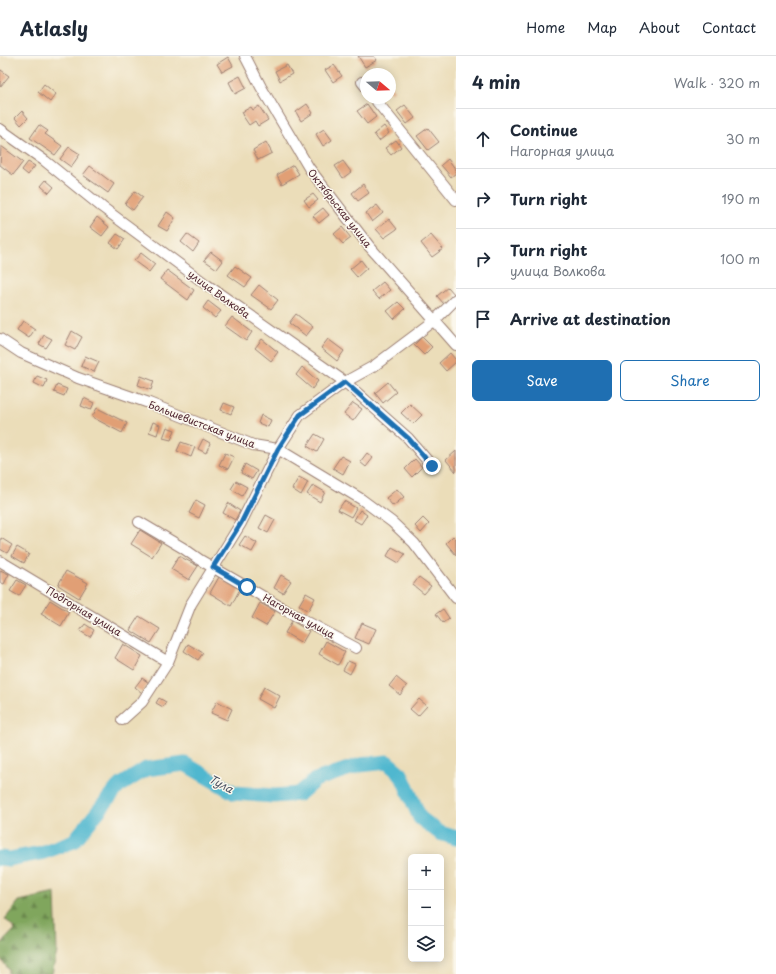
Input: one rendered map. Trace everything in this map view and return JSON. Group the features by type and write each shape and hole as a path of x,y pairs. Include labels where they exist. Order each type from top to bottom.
{"street":[{"name":"Октябрьская улица","path":"245,56 261,87 309,168 369,246 456,344"},
{"path":"379,104 456,200"},
{"name":"улица Волкова","path":"0,129 45,161 102,208 207,285 345,382 408,438 432,466"},
{"path":"122,720 142,702 168,662 191,604 241,523 278,449 300,415 345,382 374,366 434,321 456,299"},
{"name":"Большевистская улица","path":"0,339 21,353 78,378 149,403 253,446 278,449 361,499 392,522 414,543 456,598"},
{"name":"Нагорная улица","path":"139,522 287,611 356,648"},
{"name":"Подгорная улица","path":"0,561 168,662"}],"green space":[{"path":"55,893 57,952 52,974 8,974 9,970 0,958 0,945 15,929 5,919 19,901"}],"building":[{"path":"358,56 374,56 377,60 365,67"},
{"path":"228,57 233,66 222,72 217,64"},
{"path":"287,65 292,74 280,81 275,71"},
{"path":"334,65 342,76 333,82 325,70"},
{"path":"1,70 9,76 0,87 0,71"},
{"path":"240,76 246,88 235,94 229,82"},
{"path":"44,84 56,94 50,102 38,92"},
{"path":"307,104 313,113 301,121 296,112"},
{"path":"367,104 376,117 367,124 357,111"},
{"path":"405,105 415,118 407,124 397,111"},
{"path":"259,106 268,120 258,126 255,121 249,125 242,112 251,107 253,110"},
{"path":"22,111 28,118 21,125 15,118"},
{"path":"39,125 48,131 45,134 62,146 55,155 30,138"},
{"path":"384,126 389,133 379,141 374,134"},
{"path":"428,128 439,142 428,150 417,136"},
{"path":"324,129 332,140 323,146 316,134"},
{"path":"396,140 401,147 391,155 385,148"},
{"path":"266,142 272,153 258,160 253,150"},
{"path":"1,146 23,162 13,175 0,165"},
{"path":"69,147 80,154 71,167 60,159"},
{"path":"448,159 456,170 456,173 451,177 441,165"},
{"path":"343,161 351,172 343,178 335,166"},
{"path":"28,162 35,166 28,175 22,170"},
{"path":"293,165 299,174 282,184 277,175"},
{"path":"90,166 114,184 108,193 83,175"},
{"path":"46,180 54,187 49,193 41,186"},
{"path":"363,184 369,193 358,201 352,193"},
{"path":"135,191 143,197 133,210 125,204"},
{"path":"313,194 318,200 309,207 304,200"},
{"path":"377,205 383,213 372,222 366,213"},
{"path":"323,208 329,215 319,223 313,216"},
{"path":"167,212 175,218 167,231 158,226"},
{"path":"97,217 109,227 102,236 90,227"},
{"path":"389,219 397,229 384,238 376,229"},
{"path":"342,227 351,238 343,244 334,234"},
{"path":"117,234 125,239 118,249 110,243"},
{"path":"187,234 199,243 193,252 181,242"},
{"path":"431,235 443,249 432,257 421,243"},
{"path":"211,252 223,261 217,269 204,260"},
{"path":"141,253 155,264 149,272 134,261"},
{"path":"361,260 367,268 357,277 350,269"},
{"path":"235,266 252,278 245,287 228,275"},
{"path":"167,270 194,290 188,300 160,279"},
{"path":"383,282 390,290 379,299 372,291"},
{"path":"259,285 278,300 271,309 251,295"},
{"path":"448,287 455,295 444,304 437,296"},
{"path":"208,301 221,311 215,318 203,308"},
{"path":"398,302 405,309 394,319 387,311"},
{"path":"296,314 313,327 306,336 289,323"},
{"path":"232,317 252,332 246,341 225,326"},
{"path":"23,321 35,329 29,338 17,330"},
{"path":"72,331 82,337 75,350 65,345"},
{"path":"44,335 52,339 46,348 39,344"},
{"path":"422,337 432,347 424,355 414,345"},
{"path":"262,339 278,352 271,361 255,348"},
{"path":"328,339 344,351 337,361 321,348"},
{"path":"450,353 456,362 446,371 439,363"},
{"path":"85,356 99,362 94,372 81,366"},
{"path":"302,367 318,381 312,389 296,375"},
{"path":"37,376 47,380 44,388 34,383"},
{"path":"141,376 154,381 151,390 138,385"},
{"path":"388,382 396,392 383,403 375,393"},
{"path":"57,385 67,389 64,396 54,392"},
{"path":"84,398 94,403 91,410 81,406"},
{"path":"224,403 234,407 231,414 221,410"},
{"path":"353,403 362,409 353,421 344,414"},
{"path":"410,404 422,415 413,424 401,413"},
{"path":"97,408 127,423 122,433 92,417"},
{"path":"261,415 271,420 268,427 258,423"},
{"path":"153,422 160,425 157,435 149,432"},
{"path":"167,427 175,430 171,440 163,438"},
{"path":"315,434 324,439 317,452 307,446"},
{"path":"203,439 210,443 206,453 198,449"},
{"path":"181,442 195,447 191,457 177,451"},
{"path":"456,451 456,472 446,460"},
{"path":"225,453 234,457 228,469 219,465"},
{"path":"367,453 373,458 366,467 360,462"},
{"path":"341,456 350,461 343,474 333,468"},
{"path":"415,459 422,467 412,477 405,469"},
{"path":"245,464 257,471 252,479 241,473"},
{"path":"299,477 308,482 301,495 292,489"},
{"path":"236,481 247,487 242,496 231,489"},
{"path":"313,485 325,492 320,502 307,494"},
{"path":"397,489 404,497 393,506 386,498"},
{"path":"196,500 205,505 199,518 189,513"},
{"path":"344,501 356,508 351,517 338,510"},
{"path":"228,503 240,511 235,520 223,513"},
{"path":"360,510 367,515 361,524 354,520"},
{"path":"266,515 275,520 268,533 259,528"},
{"path":"423,518 429,524 421,533 415,526"},
{"path":"140,530 161,543 152,557 131,544"},
{"path":"245,536 257,543 252,552 239,545"},
{"path":"453,536 456,539 456,555 446,543"},
{"path":"1,538 12,545 7,553 0,549"},
{"path":"17,547 29,554 24,563 12,556"},
{"path":"392,547 405,554 399,563 387,556"},
{"path":"179,556 198,566 189,580 171,569"},
{"path":"0,570 9,574 4,584 0,582"},
{"path":"66,571 88,583 79,598 58,585"},
{"path":"281,575 291,581 283,593 274,588"},
{"path":"219,577 240,589 231,606 210,593"},
{"path":"419,577 431,586 424,594 413,585"},
{"path":"17,580 26,585 19,596 10,591"},
{"path":"306,593 315,598 308,611 299,605"},
{"path":"50,600 69,612 61,626 41,614"},
{"path":"260,603 275,611 266,626 252,618"},
{"path":"443,609 449,618 443,623 436,614"},
{"path":"139,616 160,629 151,643 130,630"},
{"path":"292,621 309,631 302,643 285,633"},
{"path":"362,623 376,629 369,644 355,638"},
{"path":"85,624 94,630 90,637 80,631"},
{"path":"326,641 345,652 338,665 319,654"},
{"path":"123,644 142,656 134,670 115,658"},
{"path":"188,644 203,653 198,660 184,651"},
{"path":"348,661 355,664 350,674 343,670"},
{"path":"396,677 407,686 400,695 389,686"},
{"path":"142,678 149,683 142,693 135,687"},
{"path":"264,687 280,696 274,708 258,699"},
{"path":"159,698 166,702 163,707 156,703"},
{"path":"419,699 427,706 418,716 410,709"},
{"path":"217,701 232,709 227,720 211,713"}],"waterway":[{"name":"Тула","path":"0,858 9,859 41,853 74,841 118,787 146,769 185,764 235,793 274,796 299,794 315,780 360,765 387,762 401,774 420,818 440,833 456,838"}],"route":[{"path":"247,587 213,567 241,523 278,449 300,415 345,382 408,438 432,466"}]}
